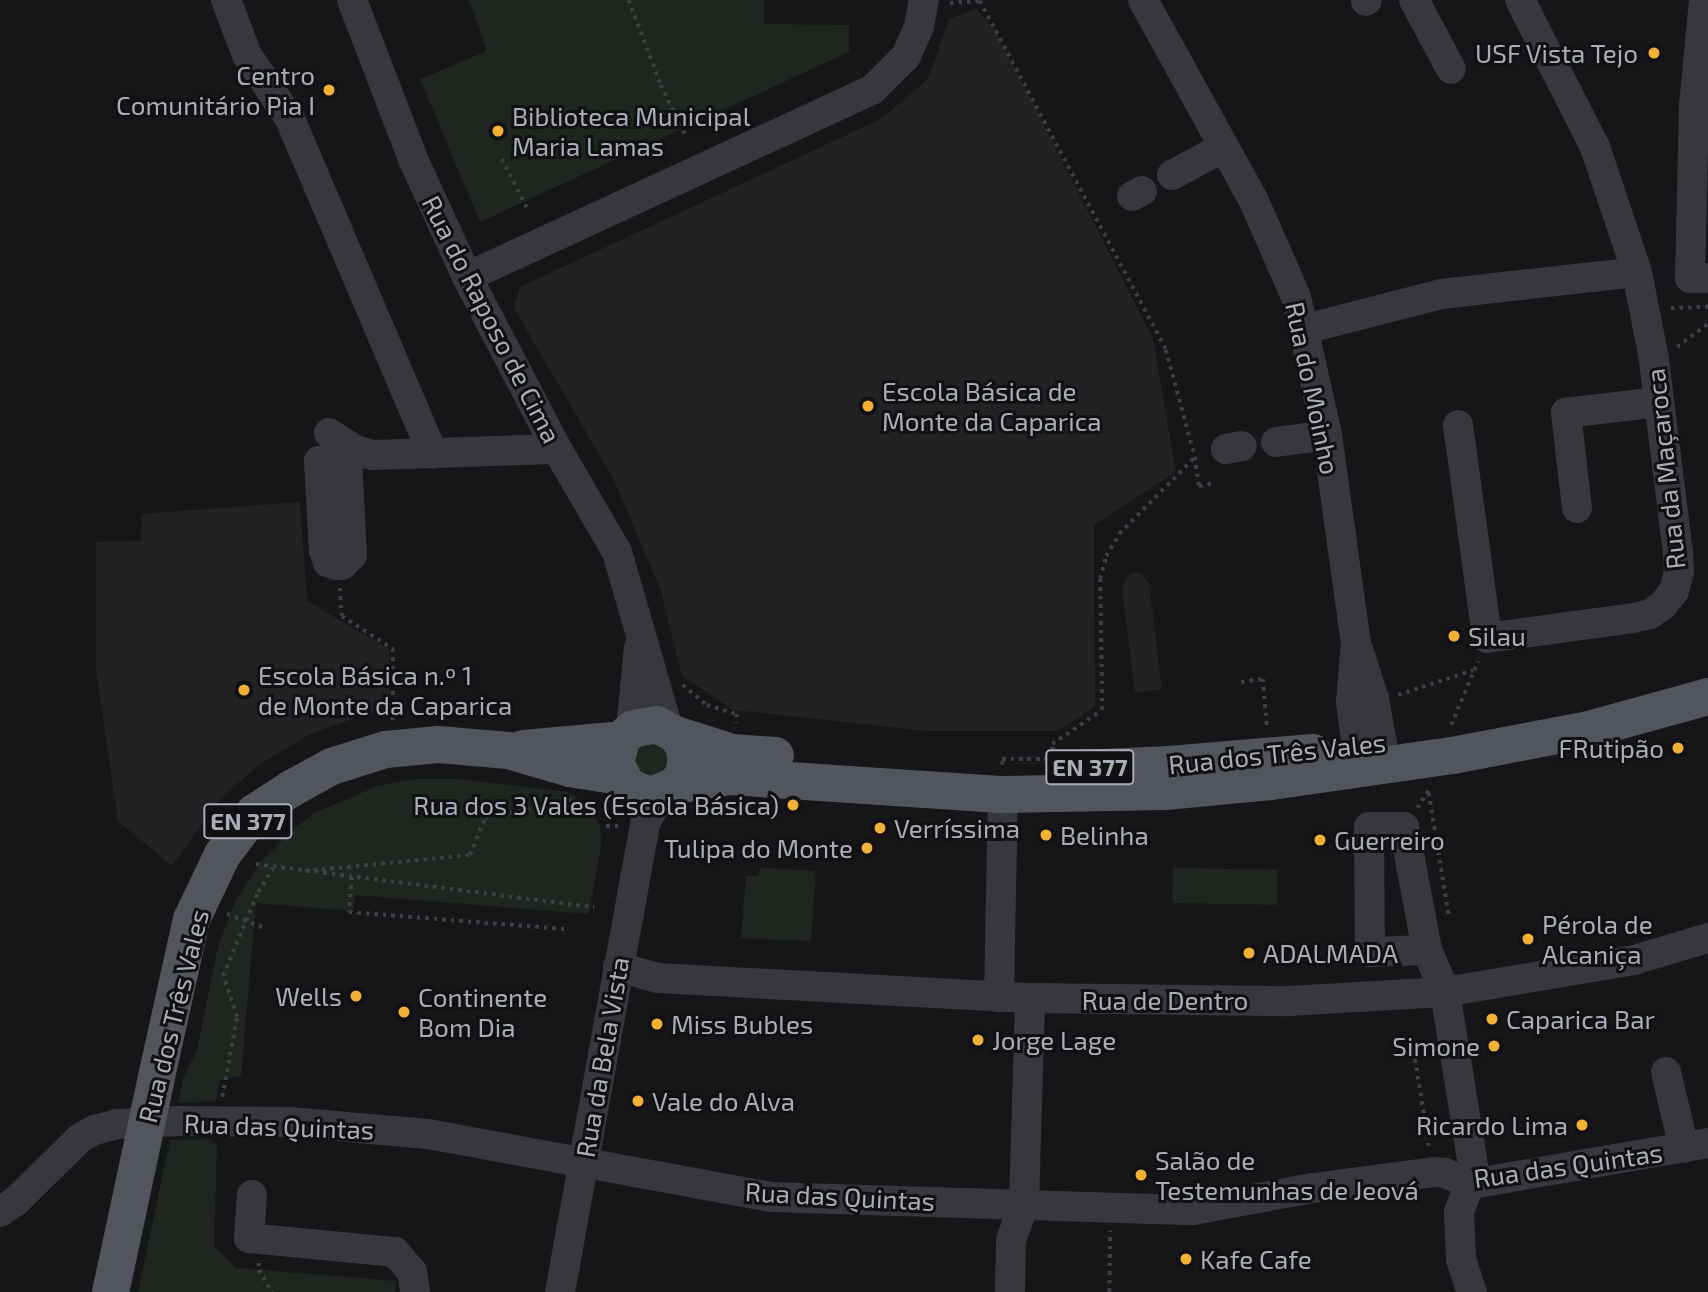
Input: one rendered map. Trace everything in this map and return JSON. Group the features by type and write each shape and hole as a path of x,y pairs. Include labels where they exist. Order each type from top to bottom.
{"main road":[{"name":"Rua dos Três Vales","path":"110,1292 191,919 222,854 254,813 331,766 385,748 438,744 508,750 569,768 638,801 729,776 1002,781 1165,791 1271,781 1370,753 1543,716 1708,674"},
{"name":"Rua dos Três Vales","path":"508,750 626,734 656,724 732,752 1002,781 1269,756 1370,753 1576,732 1708,696"},
{"path":"626,734 615,763 638,801 683,773 686,759 683,746 671,731"}],"street":[{"path":"226,0 247,55 290,119 433,454"},
{"name":"Rua do Raposo de Cima","path":"352,0 413,159 467,277 556,449 617,552 671,731"},
{"name":"Rua do Moinho","path":"1143,0 1259,212 1296,297 1327,435 1356,643 1374,699 1370,753"},
{"path":"1414,0 1451,69"},
{"name":"Rua da Maçaroca","path":"1458,425 1488,638 1633,618 1650,614 1664,605 1674,592 1679,572 1678,553 1654,359 1637,272 1595,147 1520,0"},
{"path":"1704,0 1695,105 1690,278 1708,278"},
{"path":"467,277 872,89 906,56 919,27 924,3"},
{"path":"1172,175 1224,148"},
{"path":"1305,329 1441,294 1637,272"},
{"path":"1577,508 1566,412 1658,402"},
{"path":"329,433 351,454"},
{"path":"1276,442 1327,435"},
{"path":"339,565 328,562 324,550 319,461 351,454 556,449"},
{"name":"Rua do Raposo de Cima","path":"626,734 640,633"},
{"name":"Rua do Moinho","path":"1356,643 1351,702 1370,753"},
{"path":"999,997 1002,781"},
{"name":"Rua da Bela Vista","path":"561,1292 618,967 638,801"},
{"name":"Rua de Dentro","path":"618,967 658,978 999,997 1288,1001 1445,992 1634,960 1708,938"},
{"path":"1427,950 1445,992 1474,1172 1459,1212 1461,1259 1472,1292"},
{"path":"1010,1292 1011,1240 1024,1204 1030,998"},
{"path":"1666,1072 1696,1145"},
{"name":"Rua das Quintas","path":"0,1212 16,1201 80,1138 95,1130 117,1124 220,1120 289,1122 428,1134 770,1197 1111,1209 1193,1210 1313,1188 1434,1172 1445,1173 1471,1184 1696,1145"},
{"path":"251,1195 249,1238 395,1252 412,1272 415,1292"}],"path":[{"path":"629,0 661,85 685,134"},
{"path":"924,3 980,1 1166,350 1195,457 1199,486 1214,483"},
{"path":"502,159 527,208"},
{"path":"1683,307 1708,307"},
{"path":"1654,359 1663,358 1708,324"},
{"path":"1002,781 1002,759 1053,759 1052,744 1102,710 1100,579 1106,556 1119,534 1195,457"},
{"path":"339,565 342,616 393,649 393,726 385,748"},
{"path":"1374,699 1404,694 1474,670"},
{"path":"1241,682 1263,679 1269,756"},
{"path":"1428,790 1450,924"},
{"path":"249,863 253,857"},
{"path":"256,864 594,907"},
{"path":"220,1120 223,1084 237,1017 223,976 245,922 273,867"},
{"path":"352,877 349,912 564,929"},
{"path":"227,914 265,928"},
{"path":"1414,1051 1434,1172"},
{"path":"1109,1292 1111,1209"}],"shaded area":[{"path":"469,0 764,0 764,24 849,25 849,52 480,222 420,79 487,51"},
{"name":"Escola Básica de Monte da Caparica","path":"976,9 995,29 1153,339 1176,472 1094,525 1095,707 1057,731 928,731 733,710 682,676 661,591 614,480 514,308 520,287 881,119 928,79 949,19"},
{"name":"Escola Básica n.º 1 de Monte da Caparica","path":"300,502 307,601 389,649 390,710 362,715 309,735 260,764 219,800 172,866 118,821 96,670 96,542 141,541 142,514"},
{"path":"1134,573 1141,574 1149,583 1162,689 1135,693 1122,588 1127,577"},
{"path":"661,741 670,760 657,778 636,773 632,747"},
{"path":"414,779 458,779 568,792 588,806 600,826 601,845 589,914 355,895 353,911 256,903 241,1076 220,1079 216,1101 178,1103 184,1076 197,1050 218,947 235,902 259,864 292,830 316,812 378,786"},
{"path":"762,868 816,871 811,941 741,938 746,876 757,876"},
{"path":"1173,868 1278,870 1277,905 1172,903"},
{"path":"209,1139 217,1145 214,1246 236,1268 396,1281 395,1292 138,1292 170,1140"}],"place":[{"name":"USF Vista Tejo","path":"1654,53"},
{"name":"Centro Comunitário Pia I","path":"329,90"},
{"name":"Biblioteca Municipal Maria Lamas","path":"498,131"},
{"name":"Escola Básica de Monte da Caparica","path":"868,406"},
{"name":"Silau","path":"1454,636"},
{"name":"Escola Básica n.º 1 de Monte da Caparica","path":"244,690"},
{"name":"FRutipão","path":"1678,748"},
{"name":"Rua dos 3 Vales (Escola Básica)","path":"793,805"},
{"name":"Verríssima","path":"880,828"},
{"name":"Belinha","path":"1046,835"},
{"name":"Guerreiro","path":"1320,840"},
{"name":"Tulipa do Monte","path":"867,848"},
{"name":"Pérola de Alcaniça","path":"1528,939"},
{"name":"ADALMADA","path":"1249,953"},
{"name":"Wells","path":"356,996"},
{"name":"Continente Bom Dia","path":"404,1012"},
{"name":"Caparica Bar","path":"1492,1019"},
{"name":"Miss Bubles","path":"657,1024"},
{"name":"Jorge Lage","path":"978,1040"},
{"name":"Simone","path":"1494,1046"},
{"name":"Vale do Alva","path":"638,1101"},
{"name":"Ricardo Lima","path":"1582,1125"},
{"name":"Salão de Testemunhas de Jeová","path":"1141,1175"},
{"name":"Kafe Cafe","path":"1186,1259"}]}
